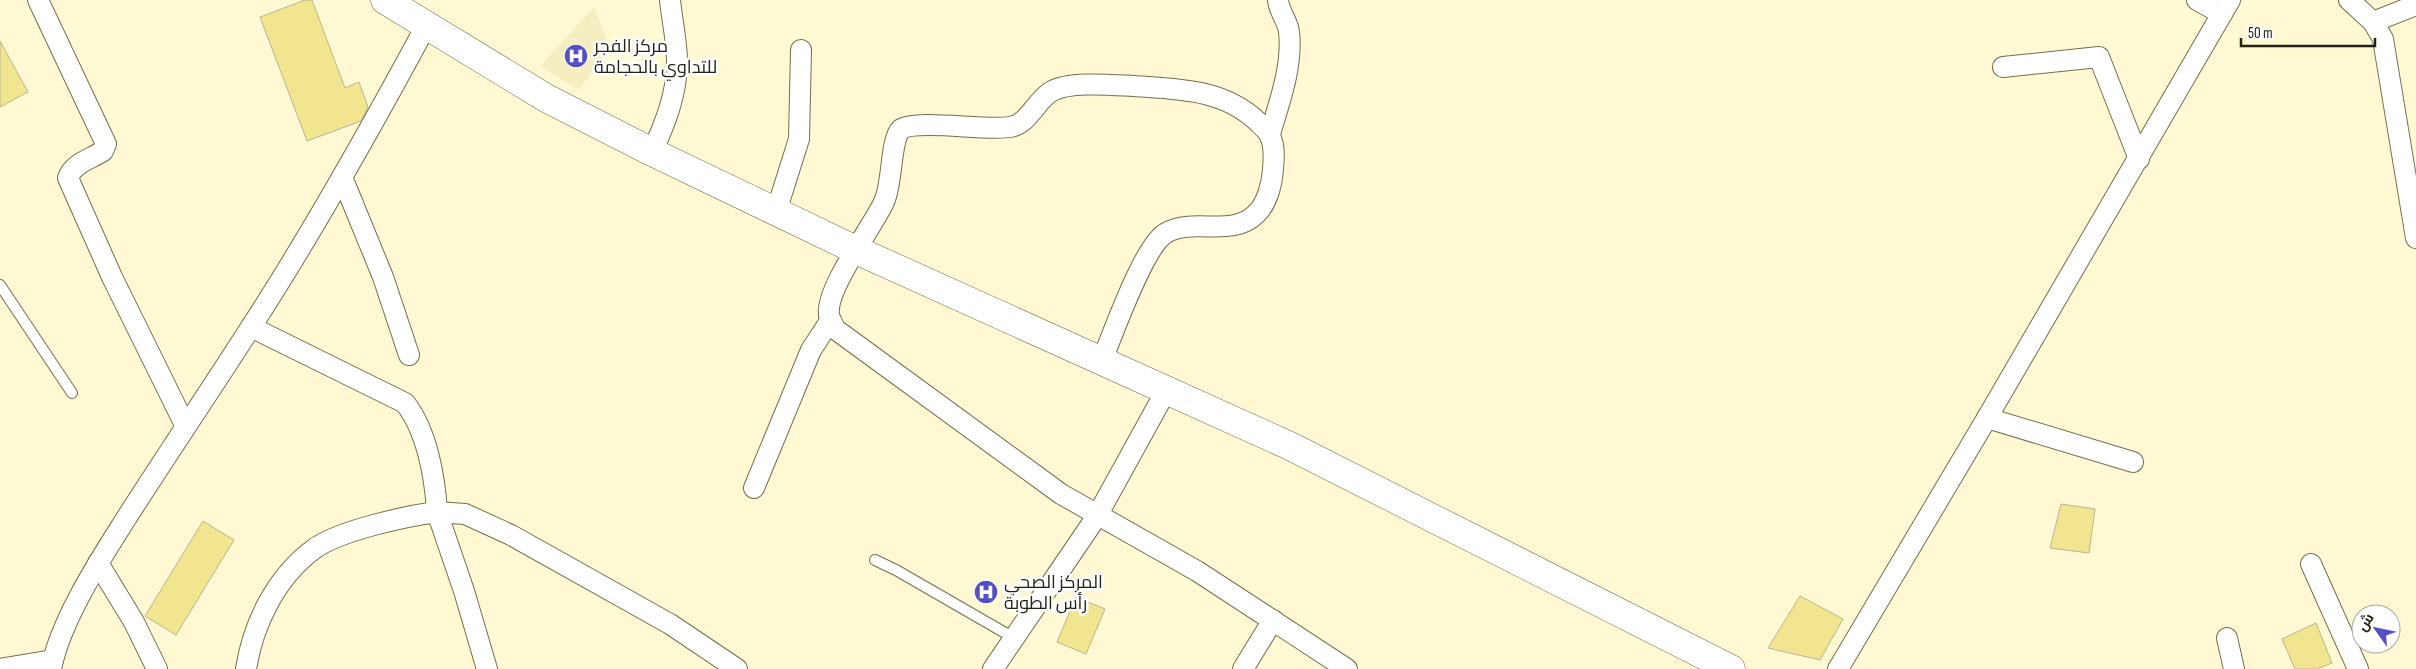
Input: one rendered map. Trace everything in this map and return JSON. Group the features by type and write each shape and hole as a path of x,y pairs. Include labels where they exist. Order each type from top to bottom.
{"street":[{"path":"38,0 106,144 103,151 77,165 70,171 68,178 112,278 185,425"},
{"path":"385,0 554,103 652,152 856,250 1299,450 1731,669"},
{"path":"652,152 672,101 677,62 670,0"},
{"path":"1102,360 1150,250 1166,233 1186,228 1242,224 1257,214 1265,201 1272,178 1274,154 1270,134 1289,54 1289,30 1279,9 1278,0"},
{"path":"1838,669 2139,159 2226,7 2197,0"},
{"path":"2349,0 2373,22 2382,39 2387,56 2402,167 2416,238"},
{"path":"2373,22 2416,4"},
{"path":"0,669 52,664 68,622 98,563 185,425 251,327 342,177 426,26"},
{"path":"776,212 799,139 801,50"},
{"path":"2003,68 2099,57 2139,159"},
{"path":"1270,134 1252,116 1228,101 1209,94 1117,85 1068,87 1052,91 1029,115 1012,127 995,129 905,126 898,132 895,138 890,186 884,202 836,285 828,313 830,321 835,328 1061,494 1197,571 1348,669"},
{"path":"342,177 383,276 409,355"},
{"path":"754,488 811,350 830,321"},
{"path":"251,327 405,403 412,412 422,437 436,492 437,512 464,591 487,669"},
{"path":"993,669 1097,516 1167,389"},
{"path":"1987,418 2133,462"},
{"path":"246,669 250,645 260,619 283,580 315,548 348,532 437,512 465,514 511,535 670,624 737,669"},
{"path":"98,563 134,622 157,669"},
{"path":"2311,564 2358,669"},
{"path":"1243,669 1272,620"},
{"path":"2227,638 2234,669"}],"lane":[{"path":"0,284 72,393"},
{"path":"874,560 896,570 1014,638"}],"shaded area":[{"name":"مركز الفجر للتداوي بالحجامة","path":"594,7 610,47 579,90 540,66"}],"building":[{"path":"305,0 312,0 345,88 359,82 368,107 361,121 307,141 260,17"},
{"path":"0,41 28,92 0,107"},
{"path":"2061,504 2095,509 2089,553 2050,548"},
{"path":"203,521 234,540 176,635 145,616"},
{"path":"1800,596 1843,619 1820,660 1768,648"},
{"path":"1076,597 1105,609 1086,654 1057,642"},
{"path":"2316,623 2332,663 2317,669 2295,669 2282,639"}],"place":[{"name":"مركز الفجر للتداوي بالحجامة","path":"576,56"},
{"name":"المركز الصحي رأس الطوبة","path":"986,592"}]}
